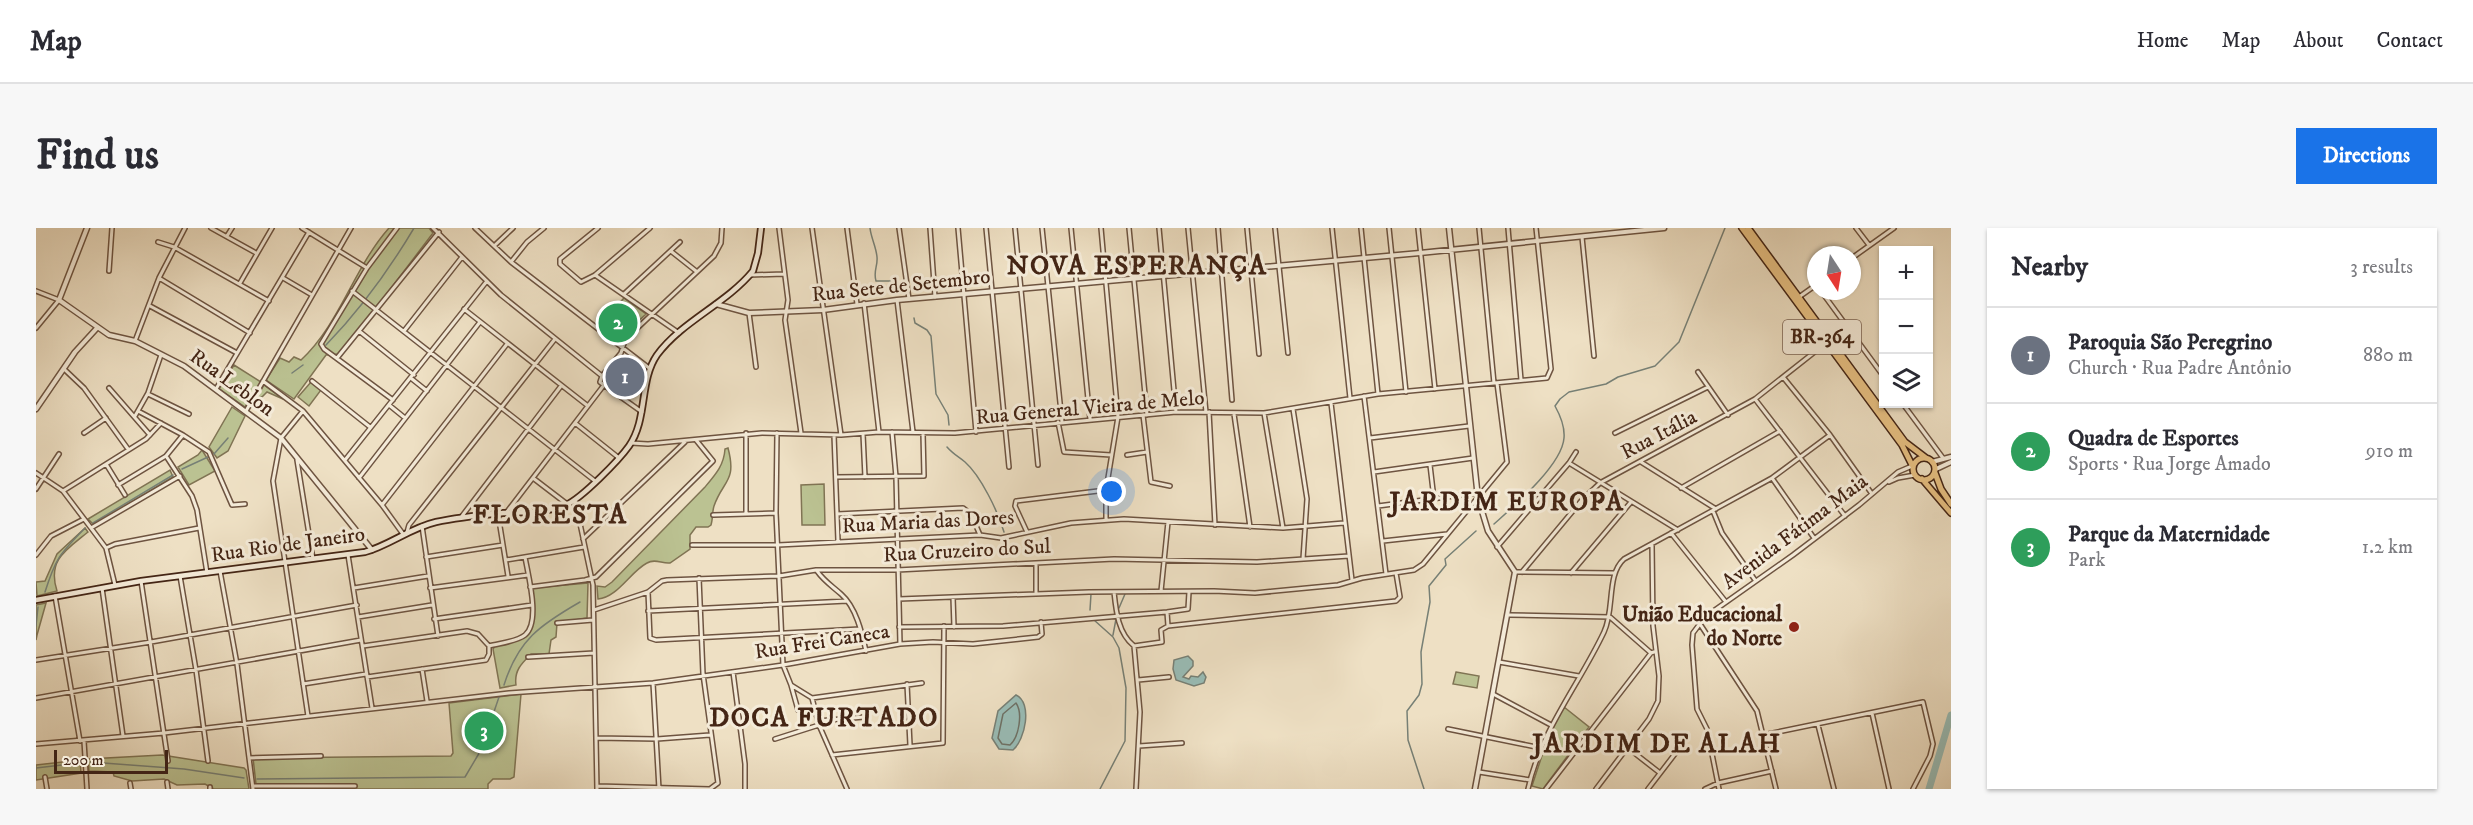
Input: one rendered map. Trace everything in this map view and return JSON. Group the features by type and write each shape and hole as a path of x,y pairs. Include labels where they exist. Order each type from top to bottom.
{"main road":[{"path":"749,275 756,262 761,228"},
{"name":"BR-364","path":"1742,228 1902,445 1915,475"},
{"name":"BR-364","path":"1748,228 1905,442 1932,462"},
{"name":"Rua Rio de Janeiro","path":"36,600 141,581 348,555 372,550 422,526 461,518 548,510 567,504 595,481 631,443 642,412 650,368 662,350 749,275"},
{"path":"1912,465 1918,459 1926,458"},
{"path":"1932,462 1942,497 1951,513"},
{"path":"1922,479 1932,478 1935,471"},
{"path":"1915,475 1951,504"}],"street":[{"path":"36,328 59,300 87,228"},
{"path":"110,272 112,228"},
{"path":"135,341 159,278 185,228"},
{"path":"211,228 256,253"},
{"path":"227,236 232,228"},
{"path":"239,284 272,228"},
{"path":"302,228 367,268"},
{"path":"246,411 351,228"},
{"path":"393,400 322,347 321,342 351,291 398,228"},
{"path":"433,228 487,282 602,376"},
{"path":"494,246 513,228"},
{"path":"511,262 527,242 544,228"},
{"path":"598,228 560,261 584,282 650,228"},
{"path":"642,412 600,382 602,376 621,353 625,340 718,250 722,228"},
{"path":"779,228 788,300 785,320 801,434"},
{"path":"812,228 841,435"},
{"path":"847,228 857,304"},
{"path":"899,228 909,299"},
{"path":"930,228 935,297"},
{"path":"958,228 976,432"},
{"path":"986,228 1009,467"},
{"path":"1015,228 1038,465"},
{"path":"1042,228 1064,452 1111,455"},
{"path":"1071,228 1090,419"},
{"path":"1101,228 1118,417 1106,490 1106,520"},
{"path":"1129,228 1151,482 1154,485 1170,486"},
{"path":"1158,228 1176,412"},
{"path":"1188,228 1208,412 1215,525"},
{"path":"1218,228 1232,399"},
{"path":"1247,228 1259,354"},
{"path":"1275,228 1288,353"},
{"path":"1332,228 1350,398"},
{"path":"1361,228 1378,394"},
{"path":"1389,228 1406,392"},
{"path":"1418,228 1435,389"},
{"path":"1449,228 1464,386 1478,496 1485,523 1497,547 1515,572 1509,615 1475,789"},
{"path":"899,598 1161,591 1255,593 1318,588 1414,570 1423,564 1507,460 1479,228"},
{"path":"1508,228 1521,380"},
{"path":"1536,228 1538,242"},
{"name":"Rua Sete de Setembro","path":"716,304 749,313 823,310 864,303 1392,256 1664,228"},
{"path":"1856,228 1869,245"},
{"path":"1861,251 1894,228"},
{"path":"478,229 511,262 650,368"},
{"path":"216,389 309,232"},
{"path":"337,358 438,232"},
{"path":"1582,237 1594,356"},
{"path":"159,242 174,247 268,301"},
{"path":"624,294 680,242"},
{"name":"Rua General Vieira de Melo","path":"631,443 648,444 777,433 841,435 879,432 976,432 1176,412 1264,413 1378,394 1544,378 1549,376 1551,369 1538,242"},
{"path":"672,251 696,272"},
{"path":"405,331 462,257"},
{"path":"749,275 784,274"},
{"path":"595,275 679,333"},
{"path":"159,278 250,333"},
{"path":"282,278 312,295"},
{"path":"345,459 487,282"},
{"name":"Rua Leblon","path":"36,291 59,300 97,328 114,337 135,341 162,353 246,411 281,438 372,550"},
{"path":"351,291 595,481"},
{"path":"1799,297 1807,291"},
{"path":"897,300 913,432"},
{"path":"1828,300 1879,370"},
{"path":"864,303 879,432"},
{"path":"150,306 237,353"},
{"path":"464,309 588,406"},
{"path":"749,313 756,367"},
{"path":"359,478 480,322"},
{"path":"36,409 63,369 97,328"},
{"path":"359,331 427,391"},
{"path":"263,381 303,411 405,533 555,339"},
{"name":"Rua Itália","path":"1522,572 1582,500 1600,483 1755,399 1826,343"},
{"path":"382,506 507,344"},
{"path":"135,416 148,393 162,353"},
{"path":"63,369 78,381 128,449"},
{"path":"1698,372 1728,415"},
{"path":"1783,377 1830,435 1872,494"},
{"path":"312,381 370,427"},
{"path":"506,513 604,385"},
{"path":"461,518 561,386"},
{"path":"109,387 150,435"},
{"path":"1615,433 1708,387"},
{"path":"148,393 189,414"},
{"path":"1364,396 1386,574"},
{"path":"1755,399 1845,516"},
{"path":"1331,403 1352,580"},
{"path":"389,405 405,418"},
{"path":"1906,408 1945,460"},
{"path":"1293,409 1306,499 1303,559"},
{"path":"138,411 209,452 232,505 245,504"},
{"path":"303,411 281,438 273,482 308,717"},
{"path":"1264,413 1283,528"},
{"path":"1234,414 1251,527"},
{"path":"84,433 105,418"},
{"path":"63,491 150,435 161,423"},
{"path":"575,423 619,458"},
{"path":"1370,438 1469,426"},
{"path":"1681,488 1780,431"},
{"path":"892,432 896,477 900,644"},
{"path":"777,433 776,513 780,633 783,665 798,710"},
{"path":"836,477 924,476 923,433"},
{"path":"746,434 746,514"},
{"path":"863,434 866,477"},
{"path":"118,485 166,456 183,435"},
{"path":"834,435 838,542"},
{"path":"1529,788 1541,748 1551,725 1605,630 1610,617 1616,567 1624,559 1772,478 1830,435"},
{"path":"530,587 592,579 713,461 696,439"},
{"path":"583,539 687,441"},
{"path":"1127,455 1147,452"},
{"path":"1497,547 1576,452"},
{"path":"36,489 59,454"},
{"path":"166,456 192,495 207,573"},
{"path":"297,457 313,559"},
{"path":"1932,462 1951,457"},
{"path":"1374,472 1473,458"},
{"path":"1641,461 1714,509 1722,533 1755,580"},
{"path":"1935,471 1951,462"},
{"path":"106,463 125,495"},
{"path":"1569,463 1678,530"},
{"path":"1430,464 1434,498"},
{"name":"Avenida Fátima Maia","path":"1700,624 1705,617 1845,516 1898,472 1912,465"},
{"path":"36,473 63,491 106,548 115,585"},
{"path":"91,527 178,474"},
{"name":"Avenida Fátima Maia","path":"1885,484 1898,478 1915,475"},
{"path":"533,477 567,504"},
{"path":"1772,478 1814,538"},
{"path":"1027,532 1015,506 1016,501 1106,490"},
{"path":"1378,506 1434,498 1478,496"},
{"path":"574,500 592,579 597,788 710,789 715,787 718,779 703,674 699,578"},
{"path":"1571,573 1631,502"},
{"path":"837,514 963,508 971,514 980,535"},
{"path":"713,515 776,513"},
{"path":"498,514 508,576"},
{"name":"Rua Maria das Dores","path":"692,545 778,545 980,535 995,538 1071,523 1106,520 1168,521 1283,528 1344,523"},
{"path":"36,555 51,536 86,521"},
{"path":"1161,591 1168,521"},
{"path":"422,526 438,636"},
{"path":"106,548 115,544 200,528"},
{"path":"1671,533 1726,602"},
{"path":"1382,541 1447,534"},
{"path":"1596,789 1654,712 1658,701 1659,676 1653,652 1652,544"},
{"path":"426,557 503,545"},
{"path":"506,560 584,547"},
{"path":"348,555 372,708"},
{"path":"489,646 517,639 528,633 532,623 532,605 525,556"},
{"name":"Rua Cruzeiro do Sul","path":"594,610 648,592 667,579 779,576 816,570 897,570 1114,559 1257,561 1349,556"},
{"path":"1036,564 1036,594"},
{"path":"816,570 823,580 847,601 860,629 866,651"},
{"path":"220,571 232,628 253,788 355,786"},
{"path":"1515,572 1614,573"},
{"path":"1134,646 1162,642 1161,630 1168,626 1395,601 1400,597 1396,573"},
{"path":"430,588 528,574"},
{"path":"180,576 191,636 208,761"},
{"path":"354,588 428,576"},
{"path":"141,581 168,761"},
{"path":"102,588 123,736"},
{"path":"648,592 650,638 656,640 860,629"},
{"path":"1114,592 1116,615 1126,637 1134,646 1138,680 1139,746 1136,789"},
{"path":"899,627 954,627 1041,622 1187,610 1190,606 1190,592"},
{"path":"55,596 82,741 87,789"},
{"path":"953,597 954,627"},
{"path":"648,611 847,601"},
{"path":"36,660 191,636 357,605"},
{"path":"358,617 432,605"},
{"path":"435,619 532,605"},
{"path":"1167,612 1168,626"},
{"path":"1509,615 1610,617 1653,652"},
{"path":"556,623 593,620"},
{"name":"Rua Frei Caneca","path":"36,744 204,729 427,701 653,683 703,674 783,665 900,644 973,644 1038,637 1042,634 1041,622"},
{"path":"1719,789 1707,729 1697,709 1691,639 1700,624 1753,704 1776,789"},
{"path":"832,755 943,743 944,626"},
{"path":"303,684 486,660 489,654 489,646 473,631 362,646"},
{"path":"36,698 116,682 237,664 361,640"},
{"path":"1546,789 1653,652"},
{"path":"528,657 594,653"},
{"path":"1499,662 1579,676"},
{"path":"422,669 427,701"},
{"path":"733,672 745,764 745,789"},
{"path":"1138,680 1169,677"},
{"path":"653,683 659,788"},
{"path":"907,683 910,745"},
{"path":"791,685 812,698 907,683 922,683"},
{"path":"1493,694 1551,725"},
{"path":"812,698 818,723 847,789"},
{"path":"1763,735 1923,702 1933,744 1930,756 1913,789"},
{"path":"1872,713 1889,789"},
{"path":"775,739 818,723 864,717"},
{"path":"1818,725 1834,789"},
{"path":"1448,729 1541,748"},
{"path":"596,738 710,735"},
{"path":"1139,746 1182,743"},
{"path":"1648,789 1681,746"},
{"path":"1628,748 1660,773"},
{"path":"249,758 321,756"},
{"path":"1705,789 1718,783 1772,771"},
{"path":"1478,772 1530,780"},
{"path":"45,777 47,789"},
{"path":"167,782 168,789"},
{"path":"130,783 131,789"}],"green space":[{"path":"389,228 429,228 433,233 338,354 326,355 294,399 266,380 280,358 289,362 294,357 301,360 315,346 337,313 366,260"},
{"path":"624,298 646,314 627,332 621,344 598,326"},
{"path":"234,365 261,382 245,407 219,389"},
{"path":"311,382 321,390 309,406 298,397"},
{"path":"264,385 283,399 267,392 262,397 257,397"},
{"path":"232,407 245,416 228,451 217,458 209,447"},
{"path":"728,448 730,474 714,506 711,525 696,527 690,535 690,549 670,563 653,561 647,563 612,594 598,599 597,586 605,587 612,582 705,487 719,469 725,449"},
{"path":"202,450 215,471 189,485 178,467"},
{"path":"170,470 173,477 94,525 88,519"},
{"path":"824,484 825,525 802,525 801,485"},
{"path":"85,528 88,532 66,550 57,563 55,580 57,591 37,596 36,582 45,581 57,554"},
{"path":"588,583 587,618 557,623 556,637 551,640 549,654 531,654 519,668 516,685 500,688 493,649 495,646 528,632 534,620 532,588"},
{"path":"46,603 37,635 36,640 36,605"},
{"path":"1456,672 1479,676 1477,688 1453,684"},
{"path":"521,694 514,777 493,779 488,784 488,789 354,789 354,784 256,784 253,758 451,756 453,753 449,703"},
{"path":"1564,707 1589,727 1543,789 1532,786 1542,755"},
{"path":"162,755 244,768 249,789 214,789 205,784 177,785 164,779 132,781 114,776 113,772 89,771 88,759"},
{"path":"80,760 81,773 36,780 36,765"}],"water":[{"path":"1188,656 1193,661 1193,666 1183,677 1189,679 1191,676 1198,677 1203,672 1206,677 1204,683 1194,686 1176,680 1173,669 1174,660"},
{"path":"1016,695 1021,699 1026,713 1024,730 1013,750 999,749 992,738 998,711"}],"waterway":[{"path":"326,345 373,289 414,228"},
{"path":"870,228 877,257 876,281 895,281 904,292"},
{"path":"1494,524 1536,484 1561,449 1564,430 1555,406 1560,399 1569,392 1606,384 1618,377 1655,366 1679,342 1725,228"},
{"path":"914,318 915,323 927,330 931,336 936,394 948,415 949,425"},
{"path":"292,373 303,365"},
{"path":"214,454 228,438"},
{"path":"947,447 977,476 998,515 1004,532"},
{"path":"182,469 208,457"},
{"path":"93,523 173,475"},
{"path":"45,592 52,571 60,557 85,528"},
{"path":"1424,789 1408,740 1407,711 1419,695 1422,684 1421,652 1430,602 1429,586 1446,565 1445,559 1476,531"},
{"path":"1090,610 1091,594"},
{"path":"1119,608 1125,594"},
{"path":"504,685 516,656 532,635 553,618 580,602"},
{"path":"36,626 38,607"},
{"path":"1113,635 1116,619"},
{"path":"1094,620 1113,637 1119,648 1126,688 1125,741 1100,789"},
{"path":"257,779 465,777 481,750 499,697"},
{"path":"1929,789 1951,715"},
{"path":"90,762 184,769 244,778"},
{"path":"36,768 79,763"}],"place":[{"name":"Quadra de Esportes","path":"618,323"},
{"name":"Paroquia São Peregrino","path":"625,377"},
{"name":"União Educacional do Norte","path":"1794,627"},
{"name":"Parque da Maternidade","path":"484,731"}],"district":[{"name":"NOVA ESPERANÇA","path":"1137,266"},
{"name":"JARDIM EUROPA","path":"1507,502"},
{"name":"FLORESTA","path":"550,515"},
{"name":"DOCA FURTADO","path":"824,718"},
{"name":"JARDIM DE ALAH","path":"1657,744"}]}
